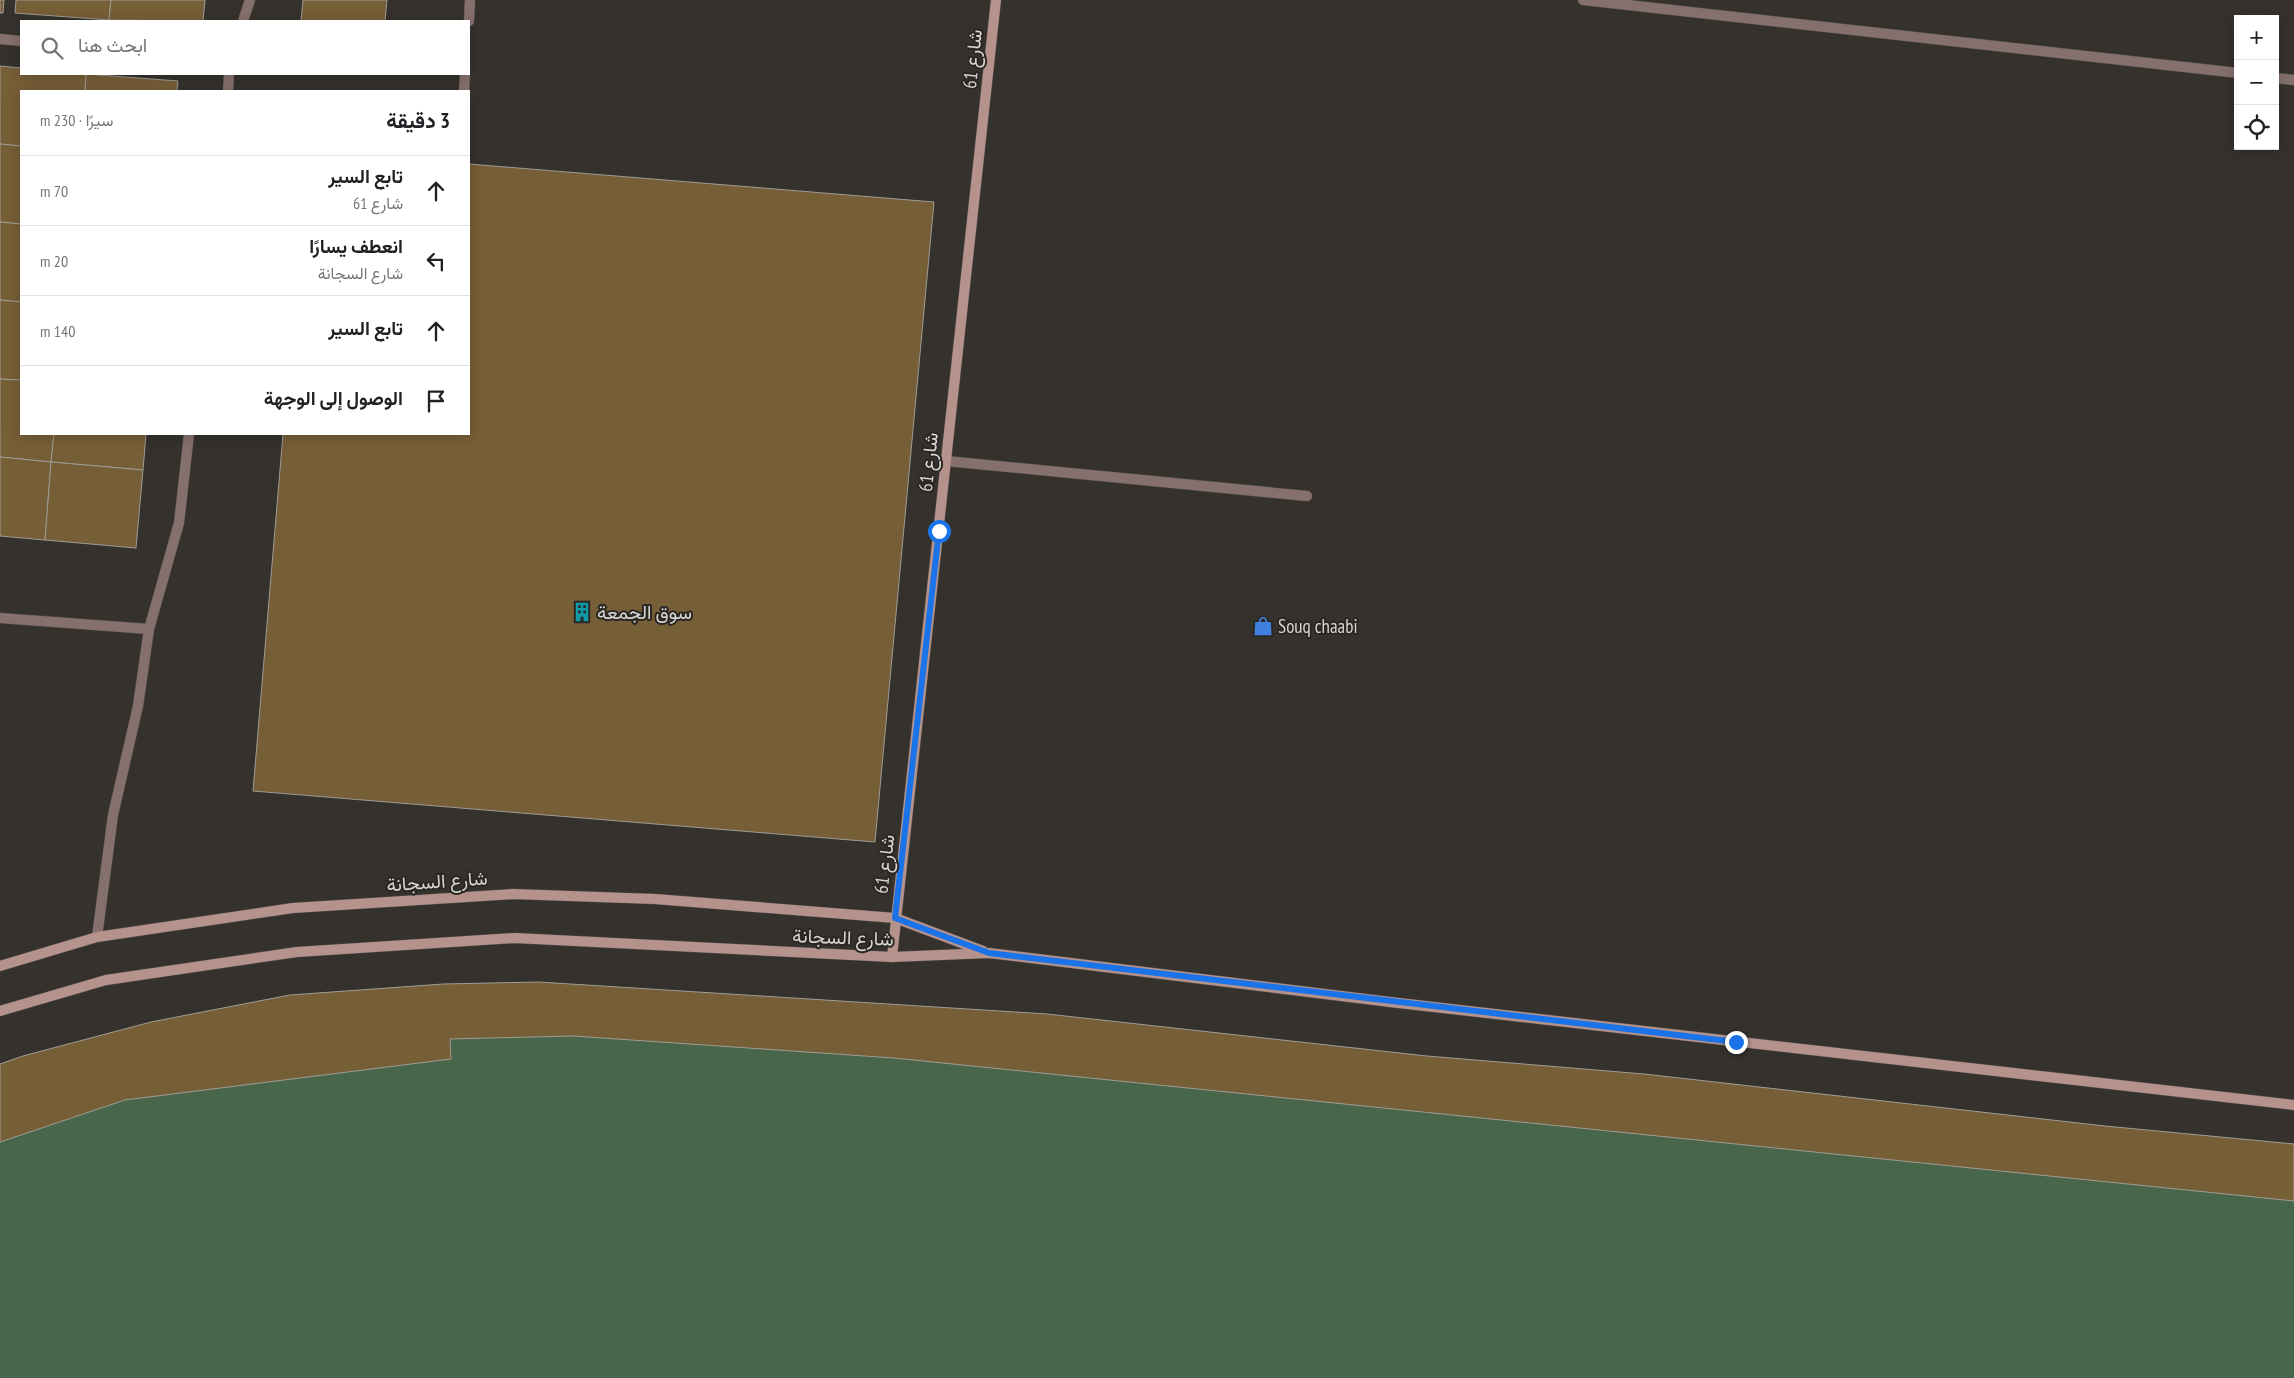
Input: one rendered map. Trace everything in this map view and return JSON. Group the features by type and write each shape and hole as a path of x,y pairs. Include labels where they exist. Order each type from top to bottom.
{"main road":[{"name":"شارع 61","path":"892,957 996,0"},
{"name":"شارع السجانة","path":"0,966 96,937 293,908 513,894 655,899 895,918 989,953"},
{"name":"شارع السجانة","path":"0,1011 106,980 297,952 515,938 892,957 989,953"},
{"path":"989,953 1400,1003 2294,1105"}],"street":[{"path":"243,20 250,0"},
{"path":"469,20 470,0"},
{"path":"1583,0 2234,73"},
{"path":"0,39 20,41"},
{"path":"228,90 229,75"},
{"path":"464,90 465,75"},
{"path":"2279,78 2294,80"},
{"path":"96,937 113,815 138,706 149,629 179,523 189,435"},
{"path":"946,461 1307,496"},
{"path":"0,618 149,629"}],"green space":[{"path":"539,982 1047,1014 1427,1056 1644,1074 2105,1126 2294,1144 2294,1378 0,1378 0,1064 151,1022 290,995 443,984"}],"building":[{"path":"0,0 4,0 3,13 0,13"},
{"path":"16,0 111,0 109,20 15,13"},
{"path":"111,0 205,0 203,20 109,20"},
{"path":"303,0 387,0 385,20 301,20"},
{"path":"0,66 20,68 20,75 86,75 85,90 20,90 20,146 0,144"},
{"path":"86,75 178,81 177,90 85,90"},
{"path":"0,144 20,146 20,224 0,222"},
{"name":"سوق الجمعة","path":"470,164 934,202 875,842 253,791 283,435 470,435"},
{"path":"0,222 20,224 20,302 0,300"},
{"path":"0,300 20,302 20,380 0,379"},
{"path":"0,379 20,380 20,435 54,435 51,462 0,457"},
{"path":"54,435 146,435 143,470 51,462"},
{"path":"0,457 51,462 45,540 0,536"},
{"path":"51,462 143,470 136,548 45,540"},
{"path":"539,982 1047,1014 1427,1056 1644,1074 2105,1126 2294,1144 2294,1201 894,1058 573,1036 450,1039 451,1059 125,1100 0,1142 0,1064 23,1056 151,1022 290,995 443,984"}],"place":[{"name":"سوق الجمعة","path":"582,612"},
{"name":"Souq chaabi","path":"1263,626"}],"route":[{"path":"939,531 895,918 989,953 1736,1042"}]}
